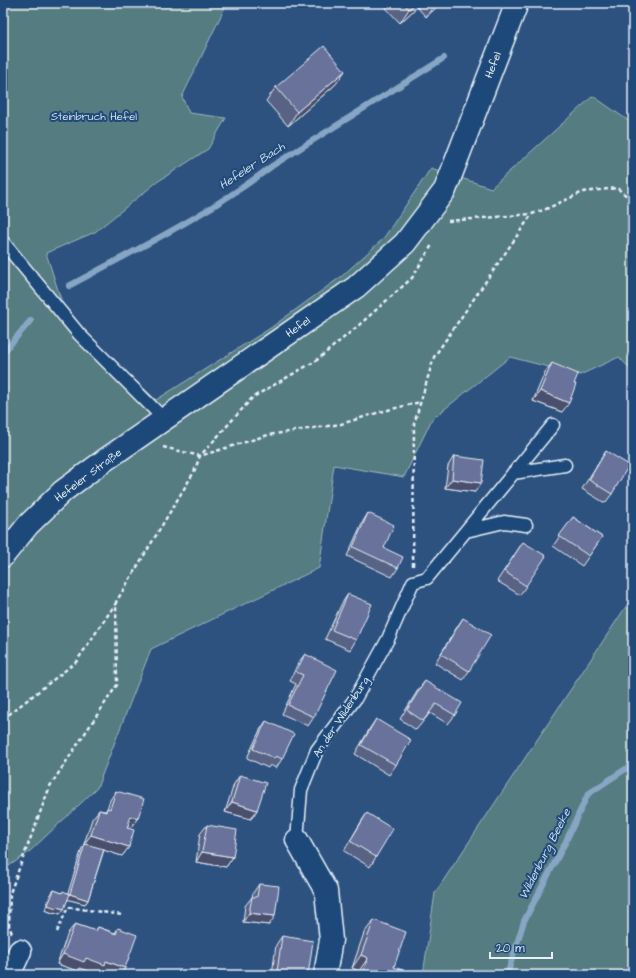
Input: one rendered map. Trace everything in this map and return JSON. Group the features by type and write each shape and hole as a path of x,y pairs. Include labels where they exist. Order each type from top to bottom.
{"main road":[{"name":"Hefel","path":"164,419 356,286 405,243 444,190 516,3"},
{"name":"Hefeler Straße","path":"3,556 28,525 63,491 164,419"},
{"name":"An der Wildenburg","path":"297,840 326,891 331,940 325,975"},
{"path":"9,975 20,951"}],"lane":[{"path":"3,242 79,334 164,419"},
{"path":"413,582 427,578 553,425"},
{"path":"513,473 565,465"},
{"path":"466,531 504,522 526,525"},
{"name":"An der Wildenburg","path":"297,840 301,790 317,750 356,699 388,639 413,582"}],"path":[{"path":"428,212 447,221 532,214 583,192 617,188 633,202"},
{"path":"413,582 414,424 434,357 532,214"},
{"path":"3,719 76,662 116,602 194,472 200,456 253,396 317,360 412,278 436,240"},
{"path":"164,419 162,447 200,456 268,435 341,424 420,402"},
{"path":"20,951 9,927 10,893 50,786 117,685 116,602"},
{"path":"56,932 68,907 122,915"}],"green space":[{"name":"Steinbruch Hefel","path":"3,3 227,3 182,97 189,113 226,118 208,149 157,182 95,232 46,253 66,315 156,400 269,329 342,276 383,239 431,168 491,188 593,96 633,124 633,372 619,357 580,375 510,357 432,419 404,477 334,465 319,568 151,649 97,788 28,853 3,870"},
{"path":"633,596 633,975 423,975 435,893"}],"building":[{"path":"403,3 416,3 409,9"},
{"path":"324,46 345,71 297,112 276,87"},
{"path":"552,363 578,374 569,403 540,391"},
{"path":"606,451 629,465 612,494 589,480"},
{"path":"454,456 484,460 481,483 452,479"},
{"path":"368,513 394,525 384,548 403,557 398,568 353,547"},
{"path":"573,517 602,537 589,556 559,536"},
{"path":"523,542 546,556 526,586 504,571"},
{"path":"348,594 372,604 356,640 332,630"},
{"path":"463,618 491,635 469,671 441,654"},
{"path":"305,654 337,670 314,717 288,705 303,675 296,672"},
{"path":"425,681 462,703 455,715 436,704 423,721 407,710"},
{"path":"376,719 411,740 396,765 361,745"},
{"path":"266,721 294,734 282,759 276,756 274,758 253,749"},
{"path":"240,775 266,783 257,810 232,802"},
{"path":"116,791 144,799 138,818 131,816 127,828 134,830 129,847 91,835 99,810 106,812 107,808 110,809"},
{"path":"367,813 393,829 376,857 350,841"},
{"path":"207,825 237,830 233,857 202,852"},
{"path":"85,844 104,849 88,900 70,894"},
{"path":"259,884 279,886 275,916 249,913 252,897 257,897"},
{"path":"54,890 62,893 63,891 70,894 64,909 48,905"},
{"path":"374,920 406,932 394,967 402,970 400,975 362,975 368,958 361,955"},
{"path":"75,924 96,931 98,927 116,934 118,928 137,935 125,968 106,961 105,965 86,958 84,962 63,954"},
{"path":"282,936 313,941 308,975 277,972"}],"waterway":[{"name":"Hefeler Bach","path":"69,286 199,215 249,183 272,166 444,58"},
{"name":"Hefeler Bach","path":"3,353 31,320"},
{"name":"Wildenburg Beeke","path":"507,975 524,921 565,843 588,794 633,764"}]}
